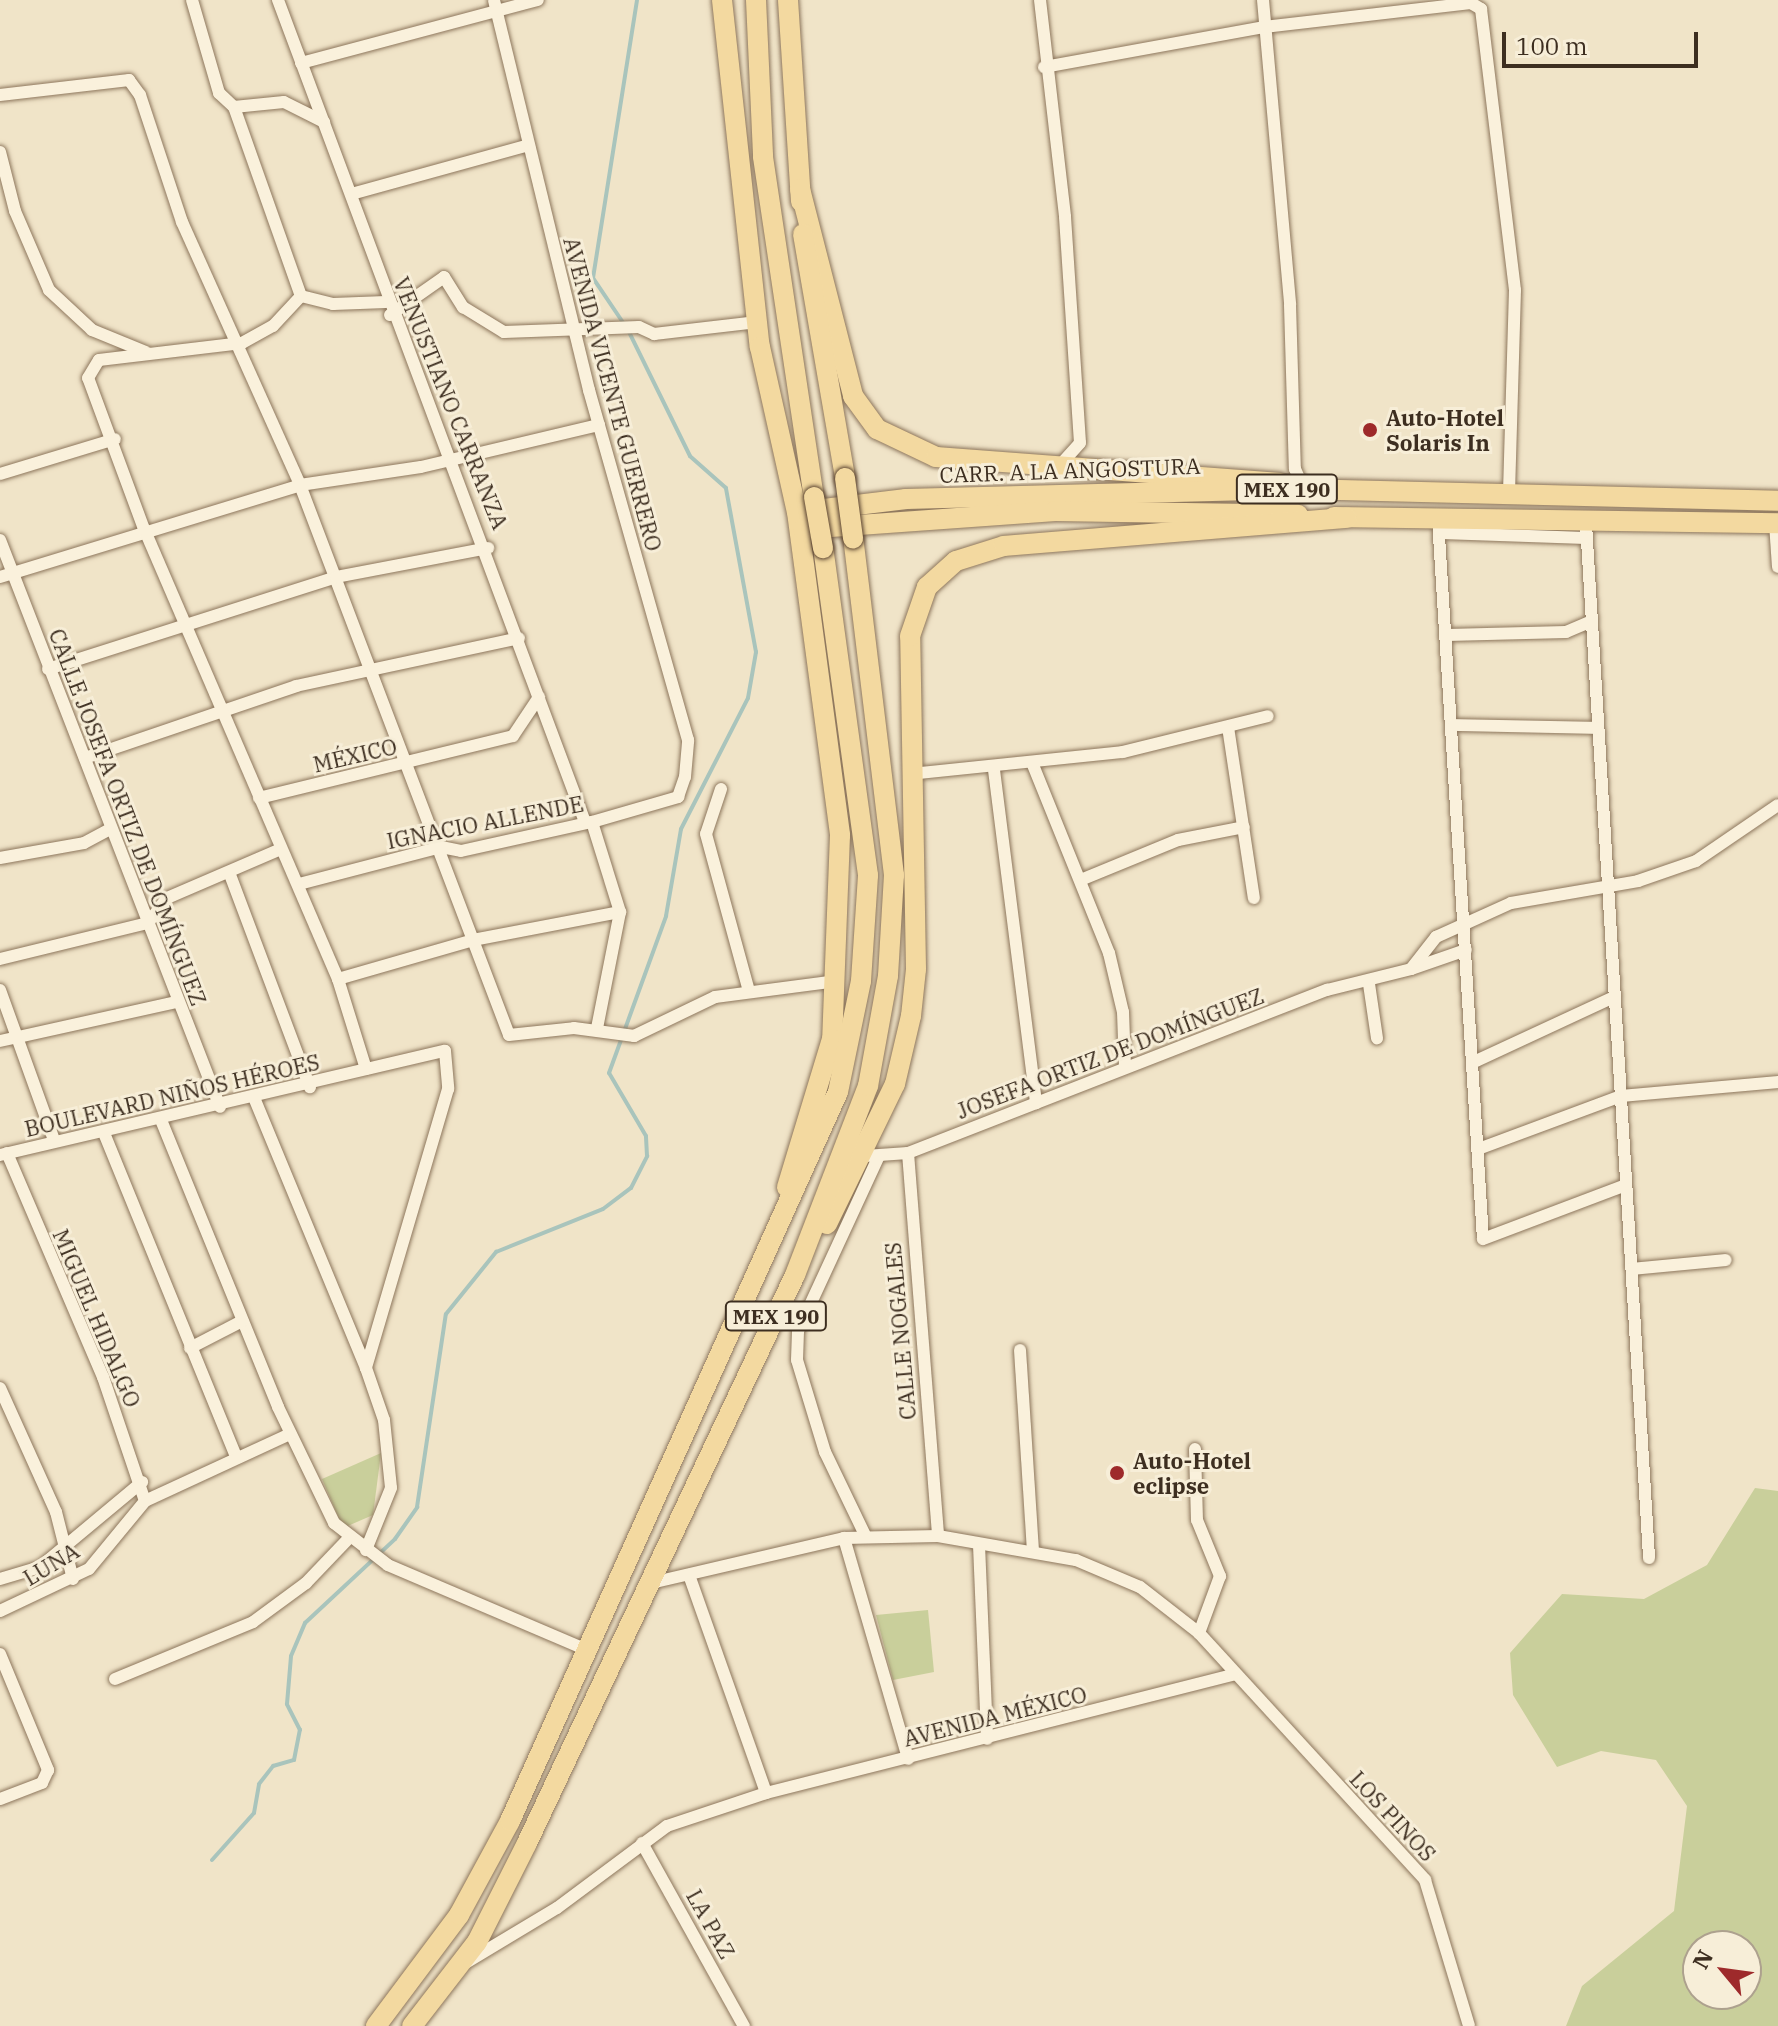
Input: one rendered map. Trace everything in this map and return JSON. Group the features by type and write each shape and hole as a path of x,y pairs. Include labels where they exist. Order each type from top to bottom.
{"main road":[{"path":"722,0 757,322 798,521 840,835 840,980 824,1078 763,1257"},
{"name":"MEX 190","path":"376,2026 459,1915 590,1651 838,1092 866,923 866,825 763,157 756,0"},
{"name":"MEX 190","path":"412,2026 459,1966 520,1857 795,1275 868,1086 893,925 892,826 845,478 805,272 788,0"},
{"path":"800,189 853,396 877,429 936,457 1057,467 1261,476 1302,489"},
{"name":"CARR. A LA ANGOSTURA","path":"798,521 906,499 1302,489 1509,497 1778,501"},
{"name":"CARR. A LA ANGOSTURA","path":"798,521 1055,511 1347,518 1440,527 1586,531 1776,523"},
{"path":"795,1275 871,1157 904,1053 915,985 910,636 927,587 956,561 1004,546 1347,518"}],"street":[{"path":"192,0 219,93 234,107 301,296"},
{"name":"VENUSTIANO CARRANZA","path":"278,0 355,193 390,315 454,459 620,912"},
{"path":"301,63 495,4 538,0"},
{"path":"1040,0 1044,67 1065,217 1080,443 1101,469"},
{"path":"1263,0 1290,305 1295,469 1302,489"},
{"path":"1044,67 1264,27 1471,3 1481,9 1515,290 1509,497"},
{"name":"AVENIDA VICENTE GUERRERO","path":"495,4 526,146 599,425 688,740 678,797"},
{"path":"0,95 129,80 165,168 182,222 242,343 300,485 441,847 509,1035 597,1028 634,1036 748,988 840,980"},
{"path":"293,103 311,82"},
{"path":"234,107 293,103 326,123"},
{"path":"355,193 526,146"},
{"path":"0,152 5,195 49,290 92,330 146,352"},
{"path":"390,315 444,277 489,328 613,330 639,327 654,334 757,322"},
{"path":"301,296 333,304 386,302"},
{"path":"301,296 273,326 242,343 99,360 88,378 115,439 144,529 338,979 366,1069"},
{"path":"0,577 144,529 300,485 454,459 599,425"},
{"path":"0,474 115,439"},
{"path":"1057,467 1080,443"},
{"path":"1776,523 1778,567"},
{"path":"1440,527 1466,950 1476,1061 1483,1239 1623,1186"},
{"path":"1586,531 1596,728 1610,887 1612,998 1621,1096 1623,1186 1632,1269 1649,1558"},
{"name":"CALLE JOSEFA ORTIZ DE DOMÍNGUEZ","path":"0,540 85,758 108,830 220,1107"},
{"path":"48,669 336,577 488,548"},
{"path":"1447,635 1566,632 1592,621"},
{"path":"85,758 224,714 296,686 519,638"},
{"name":"MÉXICO","path":"259,798 513,736 539,697"},
{"path":"910,774 1033,765 1228,727 1268,716"},
{"path":"1454,725 1596,728"},
{"path":"1228,727 1254,898"},
{"path":"1033,765 1083,879 1123,1012 1125,1066"},
{"path":"994,770 1036,1103"},
{"path":"721,789 706,834 748,988"},
{"name":"IGNACIO ALLENDE","path":"299,884 441,847 461,851 588,822 678,797"},
{"path":"1411,969 1436,937 1465,920 1560,890 1610,887 1696,861 1778,805"},
{"path":"1083,879 1178,840 1244,827"},
{"path":"0,858 84,843 108,830"},
{"path":"0,959 148,923 167,898 281,849"},
{"path":"229,872 310,1087"},
{"path":"338,979 473,940 620,912 597,1028"},
{"name":"JOSEFA ORTIZ DE DOMÍNGUEZ","path":"908,1153 1125,1066 1327,990 1369,984 1466,950"},
{"path":"1369,984 1377,1038"},
{"path":"0,990 54,1140"},
{"path":"1476,1061 1612,998"},
{"path":"0,1041 176,1002"},
{"name":"BOULEVARD NIÑOS HÉROES","path":"4,1154 54,1140 104,1133 255,1100 445,1051 448,1089 366,1368"},
{"path":"1481,1148 1621,1096 1778,1082"},
{"path":"255,1100 366,1368 384,1420 391,1488 369,1553"},
{"path":"161,1120 290,1434 349,1538 388,1565 590,1651"},
{"path":"104,1133 236,1456"},
{"path":"865,1535 825,1452 797,1360 798,1331 871,1157 908,1153"},
{"name":"CALLE NOGALES","path":"908,1153 938,1536"},
{"name":"MIGUEL HIDALGO","path":"4,1154 142,1482 145,1501"},
{"path":"1632,1269 1726,1260"},
{"path":"190,1348 242,1321"},
{"path":"1020,1350 1033,1550"},
{"path":"0,1388 66,1546 73,1579"},
{"path":"145,1501 236,1456 290,1434"},
{"path":"1195,1449 1197,1520 1220,1576 1199,1633"},
{"path":"0,1579 40,1567 142,1482"},
{"name":"LUNA","path":"0,1611 73,1579 145,1501"},
{"name":"LOS PINOS","path":"651,1583 865,1535 938,1536 979,1545 1033,1550 1140,1587 1199,1633 1233,1675 1425,1880 1468,2021"},
{"path":"115,1679 253,1622 306,1583 349,1538"},
{"path":"844,1538 908,1759"},
{"path":"979,1545 987,1739"},
{"path":"689,1575 766,1793"},
{"path":"0,1654 44,1749 42,1783 0,1799"},
{"name":"AVENIDA MÉXICO","path":"459,1966 557,1908 667,1826 766,1793 1233,1675"},
{"name":"LA PAZ","path":"642,1843 744,2026"}],"green space":[{"path":"381,1453 373,1515 343,1528 322,1479"},
{"path":"1755,1488 1778,1491 1778,2026 1566,2026 1582,1986 1674,1911 1687,1806 1656,1760 1601,1751 1557,1767 1513,1695 1510,1653 1562,1594 1644,1599 1707,1565"},
{"path":"928,1610 934,1672 893,1680 876,1615"}],"waterway":[{"path":"624,324 593,278 637,0"},
{"path":"212,1860 254,1813 259,1784 273,1766 294,1760 300,1730 287,1704 291,1656 305,1623 395,1539 417,1507 446,1314 496,1252 603,1209 631,1188 647,1156 646,1136 609,1073 666,916 681,829 748,698 756,652 726,488 690,456 629,332"}],"place":[{"name":"Auto-Hotel Solaris In","path":"1370,430"},
{"name":"Auto-Hotel eclipse","path":"1117,1473"}]}
